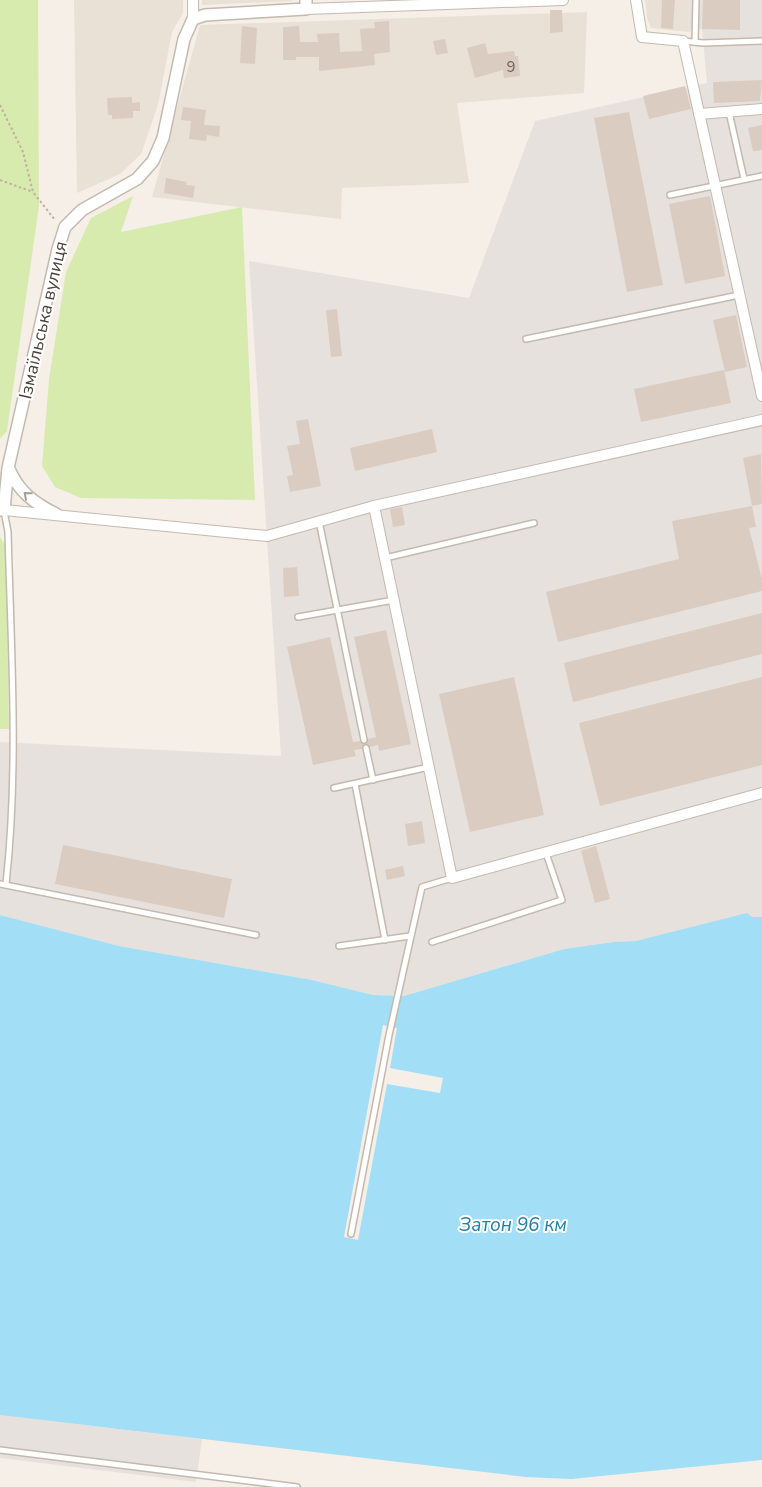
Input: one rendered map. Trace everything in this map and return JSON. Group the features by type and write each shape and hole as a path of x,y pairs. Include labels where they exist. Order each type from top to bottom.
{"street":[{"name":"Ізмаїльська вулиця","path":"2,510 8,468 58,249 65,227 82,210 138,179 153,161 163,138 184,39 193,19 194,0"},
{"path":"193,19 205,15 306,5 563,0"},
{"path":"636,0 642,37 684,41 762,396"},
{"path":"700,114 762,109"},
{"path":"2,510 267,536 374,506 762,420"},
{"path":"0,477 8,468 14,482 24,494 56,514"},
{"path":"374,506 452,878 762,793"}],"lane":[{"path":"695,42 696,0"},
{"path":"684,41 762,42"},
{"path":"729,112 744,180"},
{"path":"670,195 715,185 762,178"},
{"path":"526,340 740,294"},
{"path":"2,510 8,532 14,743 11,839 3,884 256,935"},
{"path":"319,522 364,740"},
{"path":"385,558 534,523"},
{"path":"298,617 394,600"},
{"path":"366,748 373,780"},
{"path":"334,788 429,767"},
{"path":"355,784 385,940"},
{"path":"432,942 562,900 546,853"},
{"path":"351,1234 398,991 422,887 452,878"},
{"path":"339,946 410,936"},
{"path":"0,1450 297,1487"}],"path":[{"path":"0,105 23,152 34,192 46,211 65,227"},
{"path":"0,180 34,192"}],"shaded area":[{"path":"74,0 183,0 183,13 172,32 158,105 141,154 120,174 77,193"},
{"path":"202,0 292,0 292,1 202,5"},
{"path":"645,0 689,0 688,32 651,28 647,18"},
{"path":"689,0 762,0 762,917 752,917 636,941 613,942 564,949 404,996 373,995 312,980 119,946 0,915 0,742 281,756 249,261 469,298 535,121 707,83 702,29 688,32"},
{"path":"587,12 584,93 457,103 469,183 342,188 341,219 152,197 200,25"},
{"path":"0,1415 202,1439 196,1482 0,1458"}],"green space":[{"path":"0,0 38,0 39,206 7,431 0,439"},
{"path":"133,196 121,232 242,207 255,500 81,498 55,487 42,466 49,379 66,272 91,218"},
{"path":"0,537 6,546 9,729 0,729"}],"water":[{"name":"Затон 96 км","path":"747,913 752,917 762,917 762,1460 571,1479 526,1477 0,1415 0,915 119,946 312,980 373,995 404,996 564,949 613,942 636,941"}],"pier":[{"path":"383,1025 397,1028 390,1068 443,1078 440,1093 387,1084 358,1240 344,1237"}],"building":[{"path":"662,0 675,0 673,29 661,28"},
{"path":"703,0 740,0 740,30 702,29"},
{"path":"550,10 562,10 563,32 550,33"},
{"path":"389,21 390,52 374,54 375,65 319,71 319,57 296,57 296,60 283,60 283,27 299,26 300,42 318,42 317,34 339,33 340,52 362,51 360,29 375,28 374,22"},
{"path":"242,26 257,28 255,64 240,63"},
{"path":"445,39 448,53 436,55 433,41"},
{"path":"485,43 488,54 514,51 515,56 518,56 520,76 504,78 503,70 475,78 467,48"},
{"path":"762,80 760,101 714,103 713,82"},
{"path":"685,86 691,109 649,119 643,96"},
{"path":"132,97 132,103 140,102 140,111 133,111 133,118 112,119 112,115 108,115 107,98"},
{"path":"183,107 206,110 204,125 220,126 219,137 207,135 206,141 189,139 191,121 181,120"},
{"path":"629,112 663,285 627,292 594,118"},
{"path":"762,125 762,150 753,151 748,128"},
{"path":"166,178 187,182 186,185 195,186 193,198 164,193"},
{"path":"710,196 725,276 685,284 669,204"},
{"path":"337,309 342,356 331,357 326,310"},
{"path":"736,315 747,367 725,372 713,320"},
{"path":"724,370 731,403 641,422 634,389"},
{"path":"308,419 321,486 290,492 287,476 293,475 287,446 300,444 296,421"},
{"path":"432,429 437,452 355,471 350,448"},
{"path":"761,454 762,504 752,506 743,458"},
{"path":"752,506 756,527 749,528 762,579 762,591 558,642 546,592 679,559 672,521"},
{"path":"402,507 405,525 393,527 390,509"},
{"path":"297,567 299,596 284,597 283,568"},
{"path":"762,613 762,654 573,702 564,663"},
{"path":"386,630 411,744 379,751 378,745 370,747 366,744 368,739 376,737 354,637"},
{"path":"330,637 353,742 360,741 364,744 362,749 354,750 356,756 313,765 287,647"},
{"path":"514,677 544,815 470,832 439,694"},
{"path":"762,677 762,765 600,806 579,723"},
{"path":"422,821 425,843 408,846 405,824"},
{"path":"63,845 232,879 224,918 55,884"},
{"path":"596,846 610,899 595,903 581,851"},
{"path":"403,866 405,876 387,880 385,870"}]}
